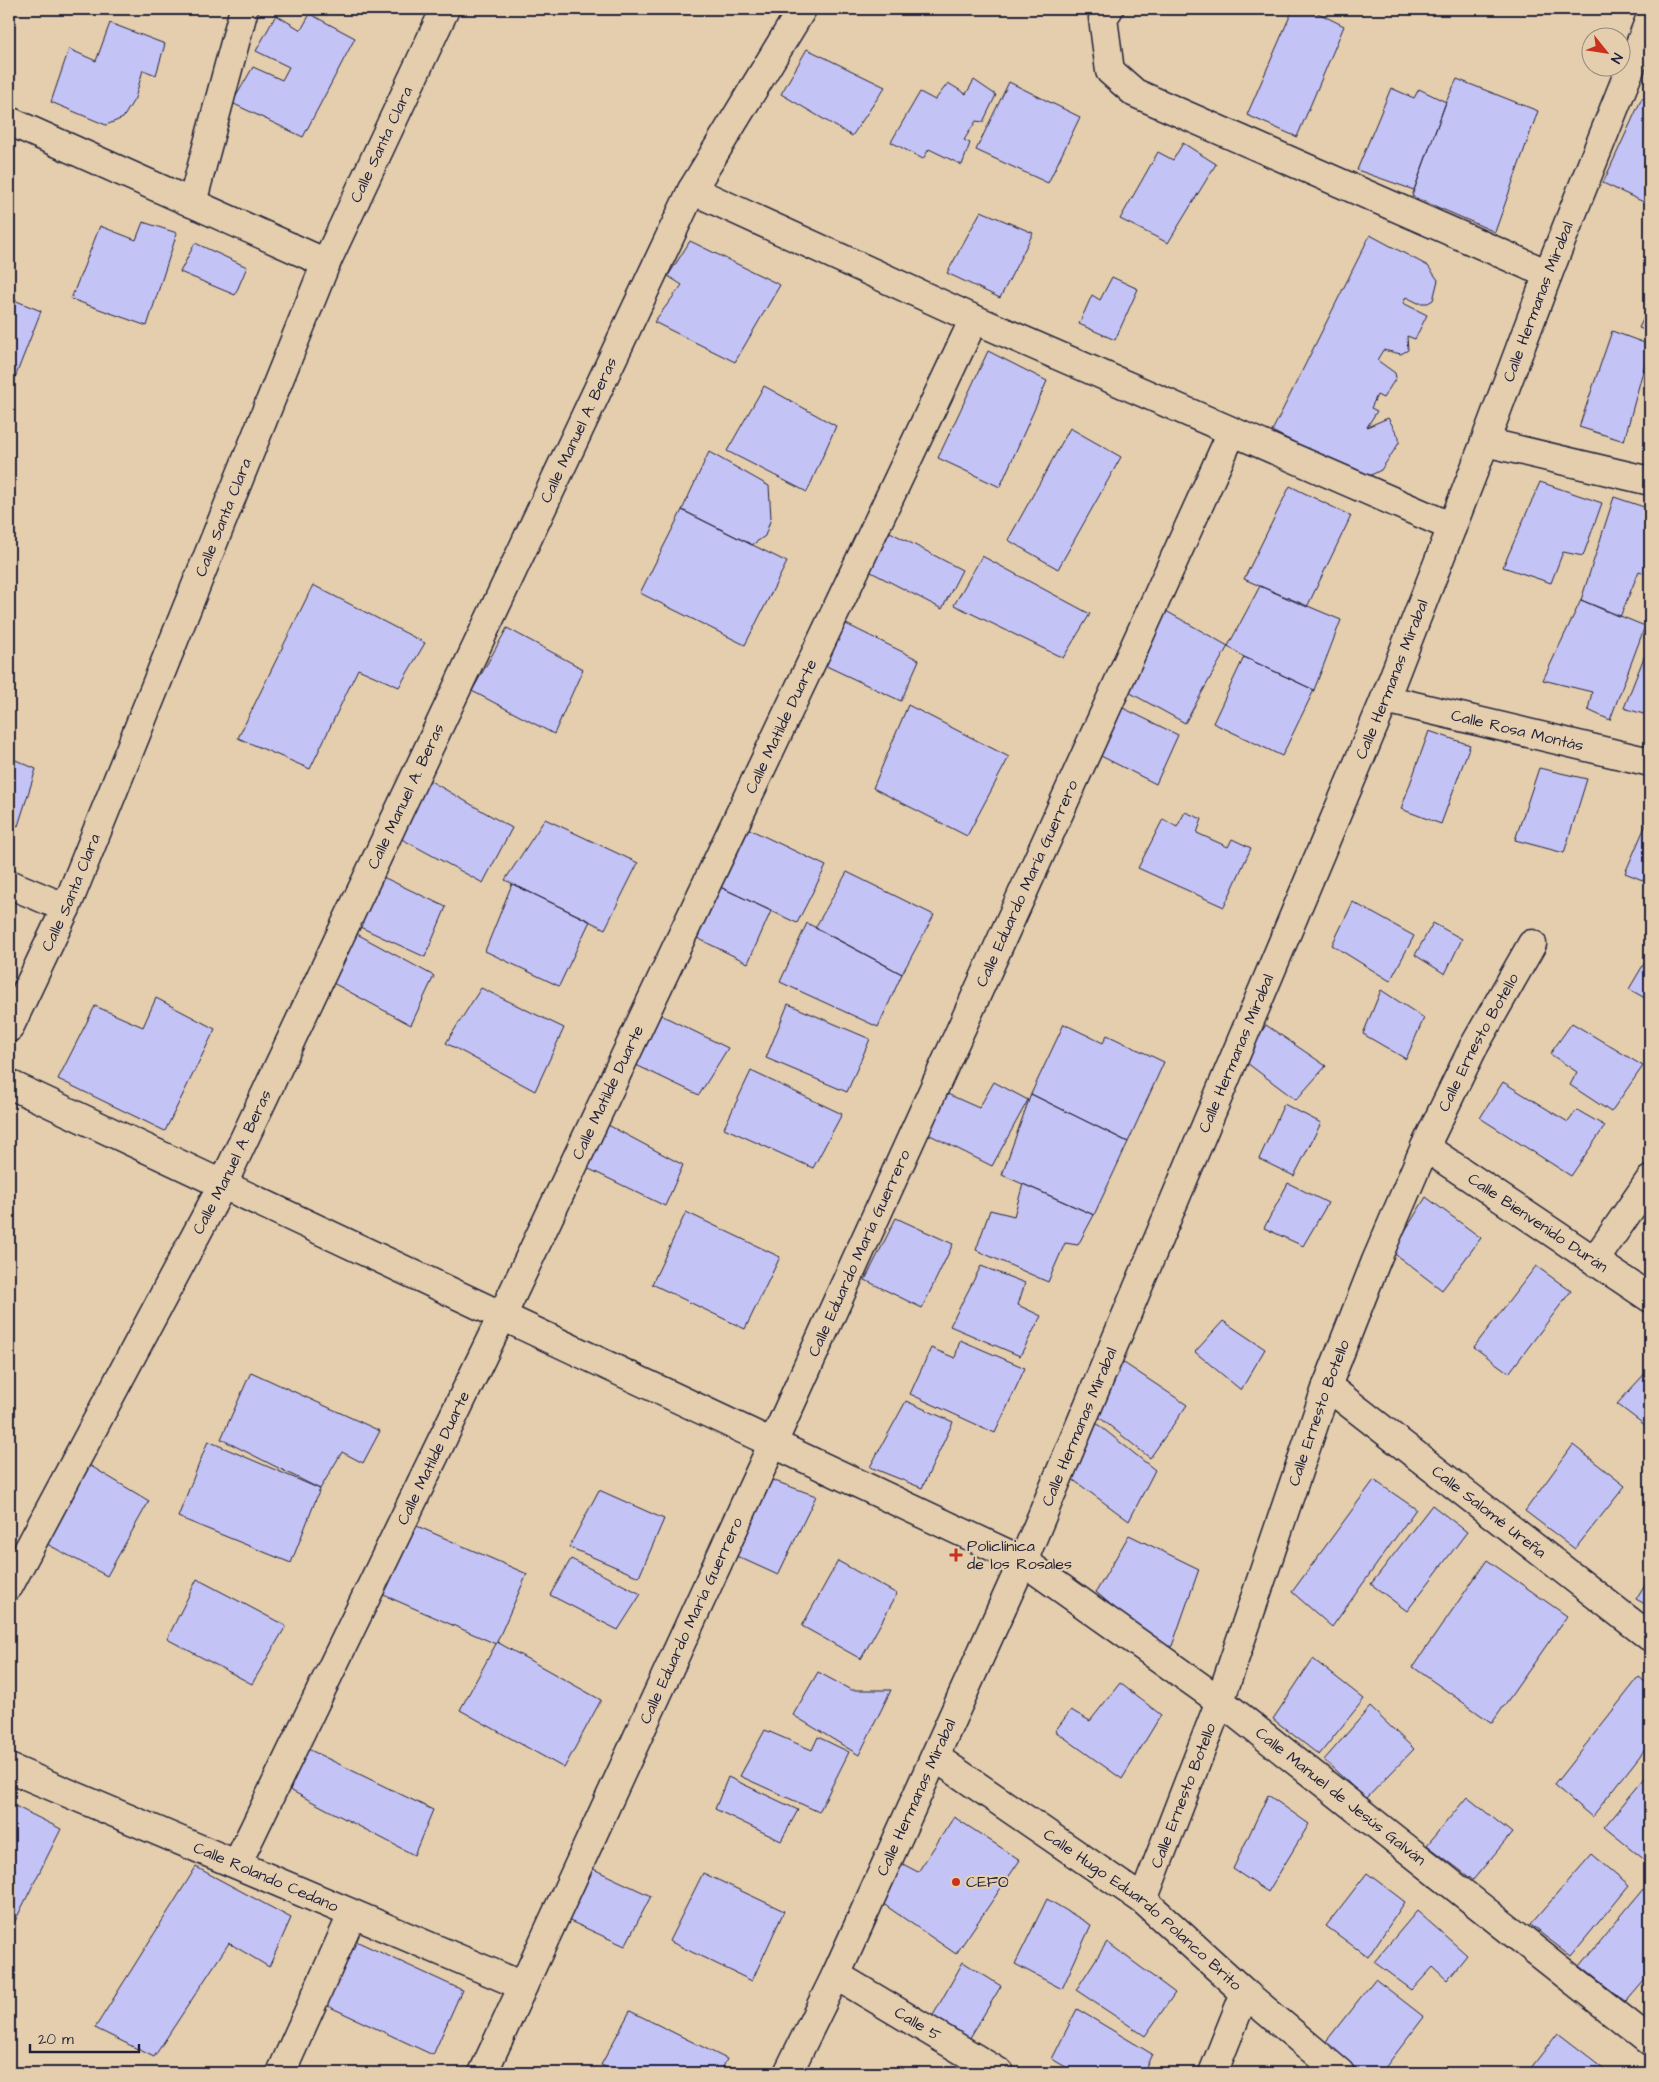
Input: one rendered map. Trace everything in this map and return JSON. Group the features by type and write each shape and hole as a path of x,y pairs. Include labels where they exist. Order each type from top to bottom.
{"street":[{"path":"192,203 244,9"},
{"name":"Calle Santa Clara","path":"9,1028 66,908 326,263 445,9"},
{"name":"Calle Manuel A. Beras","path":"9,1586 222,1186 692,190 802,9"},
{"path":"1109,9 1104,18 1110,71 1135,94 1548,274"},
{"name":"Calle Hermanas Mirabal","path":"788,2073 836,1975 1023,1561 1385,699 1548,274 1650,19"},
{"path":"9,121 326,263"},
{"path":"692,190 974,319 1452,527"},
{"name":"Calle Matilde Duarte","path":"237,1864 502,1316 974,319"},
{"name":"Calle Eduardo María Guerrero","path":"484,2073 774,1443 1232,432"},
{"path":"1485,442 1650,481"},
{"name":"Calle Rosa Montás","path":"1385,699 1650,762"},
{"path":"9,884 66,908"},
{"name":"Calle Ernesto Botello","path":"1143,1900 1220,1700 1327,1386 1376,1261 1425,1147 1473,1048 1532,944"},
{"name":"Calle Manuel de Jesús Galván","path":"9,1084 222,1186 1023,1561 1220,1700 1650,2041"},
{"name":"Calle Bienvenido Durán","path":"1425,1147 1650,1298"},
{"path":"1594,1260 1650,1180"},
{"name":"Calle Salomé Ureña","path":"1327,1386 1650,1637"},
{"name":"Calle Hugo Eduardo Polanco Brito","path":"935,1757 1143,1900 1245,1994 1340,2073"},
{"name":"Calle Rolando Cedano","path":"9,1768 523,1986"},
{"path":"281,2073 352,1915"},
{"name":"Calle 5","path":"836,1975 1000,2073"},
{"path":"1213,2073 1245,1994"}],"building":[{"path":"1293,9 1310,9 1344,26 1297,137 1247,115"},
{"path":"310,14 355,38 303,137 232,103 253,67 282,80 289,67 256,51 276,15 301,30"},
{"path":"110,23 165,44 156,75 143,70 135,98 123,118 106,125 51,102 69,49 96,61"},
{"path":"807,49 885,87 852,136 781,94"},
{"path":"1457,79 1538,111 1495,232 1412,196 1446,102"},
{"path":"974,80 996,95 983,122 976,121 964,140 970,143 962,165 929,149 923,159 891,142 920,92 935,100 948,83 966,94"},
{"path":"1009,82 1080,117 1048,183 976,150"},
{"path":"1391,88 1414,98 1419,89 1446,102 1414,190 1357,170"},
{"path":"1642,98 1650,102 1650,205 1603,183"},
{"path":"1183,143 1216,164 1168,243 1120,219 1158,152 1173,160"},
{"path":"981,211 1033,233 1000,298 947,273"},
{"path":"143,222 177,233 147,326 71,299 100,226 136,240"},
{"path":"1370,235 1428,266 1438,280 1433,300 1428,303 1418,303 1406,297 1403,303 1427,315 1415,339 1407,336 1408,350 1401,354 1383,350 1377,360 1395,373 1396,378 1383,398 1377,395 1371,408 1377,411 1367,427 1388,418 1399,437 1399,443 1381,470 1367,477 1360,476 1272,431"},
{"path":"690,241 780,285 735,362 654,322 682,285 668,276"},
{"path":"195,243 247,267 235,295 180,272"},
{"path":"1112,277 1138,289 1115,340 1079,324 1092,295 1100,300"},
{"path":"9,298 41,311 9,393"},
{"path":"1650,305 1650,332 1639,328"},
{"path":"1612,331 1650,345 1624,441 1579,427"},
{"path":"988,351 1047,381 1000,487 938,458"},
{"path":"764,386 836,426 807,492 727,451"},
{"path":"1070,428 1121,457 1058,569 1008,540"},
{"path":"709,452 769,486 771,518 765,536 752,545 682,510"},
{"path":"1540,482 1602,503 1583,556 1563,552 1551,583 1503,567"},
{"path":"1290,486 1351,516 1307,607 1244,579"},
{"path":"1614,497 1650,509 1650,575 1639,571 1620,617 1581,600"},
{"path":"682,510 787,562 745,645 640,593"},
{"path":"890,532 962,570 942,609 869,571"},
{"path":"982,556 1090,614 1063,658 954,605"},
{"path":"313,585 425,643 399,687 358,669 310,769 238,738"},
{"path":"1260,586 1341,620 1314,690 1244,657 1228,646"},
{"path":"1581,600 1645,626 1610,720 1588,710 1592,692 1543,680"},
{"path":"1166,611 1228,646 1185,723 1123,689"},
{"path":"844,623 919,660 901,701 822,664"},
{"path":"507,628 583,669 554,734 472,691"},
{"path":"1650,642 1650,716 1624,708"},
{"path":"1244,657 1314,690 1282,756 1213,723"},
{"path":"908,705 1009,757 967,836 873,788"},
{"path":"1121,707 1178,735 1156,784 1099,755"},
{"path":"1429,731 1470,745 1441,824 1401,809"},
{"path":"9,757 36,769 18,826 9,821"},
{"path":"1539,768 1587,779 1564,853 1515,840"},
{"path":"427,779 512,828 483,883 398,837"},
{"path":"1185,812 1202,819 1197,833 1228,847 1232,839 1251,848 1224,907 1138,868 1163,819 1177,827"},
{"path":"1650,815 1650,883 1625,873"},
{"path":"545,819 638,863 605,929 505,880"},
{"path":"747,828 826,866 797,923 718,886"},
{"path":"847,872 934,915 902,974 815,928"},
{"path":"383,877 446,907 425,957 360,927"},
{"path":"512,884 590,921 559,986 485,951"},
{"path":"718,886 771,911 748,963 697,938"},
{"path":"1353,902 1414,936 1390,981 1332,945"},
{"path":"807,923 902,974 878,1027 780,982"},
{"path":"1433,923 1462,939 1445,974 1415,955"},
{"path":"357,934 434,976 411,1025 333,983"},
{"path":"1645,962 1650,965 1650,1001 1629,989"},
{"path":"481,988 564,1028 535,1091 446,1043"},
{"path":"1381,990 1424,1018 1406,1059 1363,1034"},
{"path":"156,998 215,1029 165,1131 58,1079 95,1006 143,1027"},
{"path":"788,1004 870,1039 847,1092 766,1058"},
{"path":"661,1015 728,1048 699,1095 634,1064"},
{"path":"1572,1023 1643,1066 1611,1112 1570,1085 1577,1072 1550,1054"},
{"path":"1064,1024 1103,1043 1107,1035 1164,1062 1128,1142 1031,1094"},
{"path":"1266,1025 1326,1066 1296,1100 1243,1060"},
{"path":"751,1071 842,1114 813,1168 724,1128"},
{"path":"994,1082 1028,1100 992,1166 928,1134 943,1092 979,1108"},
{"path":"1503,1082 1568,1122 1577,1110 1605,1126 1571,1176 1480,1118"},
{"path":"1031,1094 1128,1142 1094,1215 1002,1175"},
{"path":"1284,1104 1321,1123 1294,1176 1259,1159"},
{"path":"608,1125 683,1165 665,1206 585,1167"},
{"path":"1288,1183 1328,1203 1303,1246 1264,1228"},
{"path":"1023,1184 1094,1215 1078,1245 1065,1243 1048,1282 976,1250 990,1210 1014,1216"},
{"path":"1426,1197 1481,1238 1442,1290 1392,1252"},
{"path":"686,1212 780,1257 745,1329 652,1284"},
{"path":"896,1218 953,1244 922,1308 865,1280"},
{"path":"981,1266 1025,1283 1018,1305 1041,1316 1020,1356 950,1326"},
{"path":"1536,1266 1571,1291 1509,1373 1474,1347"},
{"path":"1223,1321 1265,1349 1241,1390 1195,1352"},
{"path":"960,1340 1025,1368 995,1433 910,1394 931,1348 955,1358"},
{"path":"1121,1361 1187,1405 1150,1458 1094,1413"},
{"path":"1650,1368 1650,1429 1617,1404"},
{"path":"251,1372 380,1431 363,1463 342,1452 320,1489 221,1439"},
{"path":"906,1401 953,1422 922,1488 870,1467"},
{"path":"1096,1423 1155,1470 1129,1521 1068,1476"},
{"path":"208,1441 320,1489 291,1563 178,1517"},
{"path":"1573,1445 1625,1486 1575,1549 1525,1511"},
{"path":"89,1465 149,1501 107,1576 47,1544"},
{"path":"772,1480 816,1496 778,1575 734,1555"},
{"path":"1374,1480 1416,1509 1332,1627 1292,1592"},
{"path":"599,1490 664,1519 639,1577 569,1547"},
{"path":"1432,1505 1467,1532 1407,1611 1371,1584"},
{"path":"410,1523 527,1574 496,1644 379,1593"},
{"path":"1129,1535 1199,1569 1172,1646 1160,1647 1096,1592"},
{"path":"571,1559 641,1594 618,1630 550,1595"},
{"path":"1487,1560 1567,1616 1492,1723 1413,1667"},
{"path":"838,1561 897,1594 861,1659 802,1626"},
{"path":"1650,1576 1650,1607 1636,1599"},
{"path":"197,1579 286,1626 252,1684 167,1639"},
{"path":"497,1642 601,1700 564,1768 460,1710"},
{"path":"1313,1659 1364,1699 1319,1755 1273,1719"},
{"path":"818,1672 851,1690 891,1690 859,1755 793,1715"},
{"path":"1639,1677 1650,1686 1650,1743 1592,1817 1554,1785"},
{"path":"1120,1683 1161,1715 1122,1779 1055,1731 1071,1710 1090,1721"},
{"path":"1370,1707 1414,1749 1366,1799 1324,1760"},
{"path":"765,1730 812,1750 818,1737 849,1752 819,1812 740,1776"},
{"path":"306,1748 433,1810 414,1855 290,1790"},
{"path":"1650,1772 1650,1864 1604,1827"},
{"path":"728,1777 798,1810 781,1841 715,1809"},
{"path":"1268,1795 1309,1824 1268,1892 1233,1869"},
{"path":"1467,1797 1512,1833 1473,1880 1427,1845"},
{"path":"9,1803 61,1829 9,1933"},
{"path":"954,1817 1020,1860 956,1954 876,1899 899,1862 918,1872"},
{"path":"1592,1854 1629,1885 1571,1956 1530,1925"},
{"path":"587,1866 651,1896 625,1946 561,1917"},
{"path":"196,1867 291,1918 269,1967 229,1943 154,2057 95,2028"},
{"path":"703,1873 784,1911 752,1981 669,1941"},
{"path":"1367,1873 1405,1902 1368,1957 1326,1926"},
{"path":"1643,1889 1650,1896 1650,1974 1626,2002 1580,1966"},
{"path":"1047,1899 1091,1925 1062,1989 1015,1964"},
{"path":"1417,1911 1467,1955 1447,1980 1433,1967 1412,1990 1374,1962"},
{"path":"345,1936 462,1990 433,2055 315,2000"},
{"path":"1107,1942 1175,1993 1145,2036 1076,1990"},
{"path":"963,1962 1001,1986 968,2041 931,2019"},
{"path":"1375,1979 1424,2017 1381,2073 1361,2073 1324,2044"},
{"path":"1077,2009 1152,2054 1143,2073 1076,2073 1052,2059"},
{"path":"630,2011 727,2059 720,2073 618,2073 601,2065"},
{"path":"1558,2033 1610,2073 1527,2073"}],"place":[{"name":"Policlínica de los Rosales","path":"956,1555"},
{"name":"CEFO","path":"956,1882"}]}
